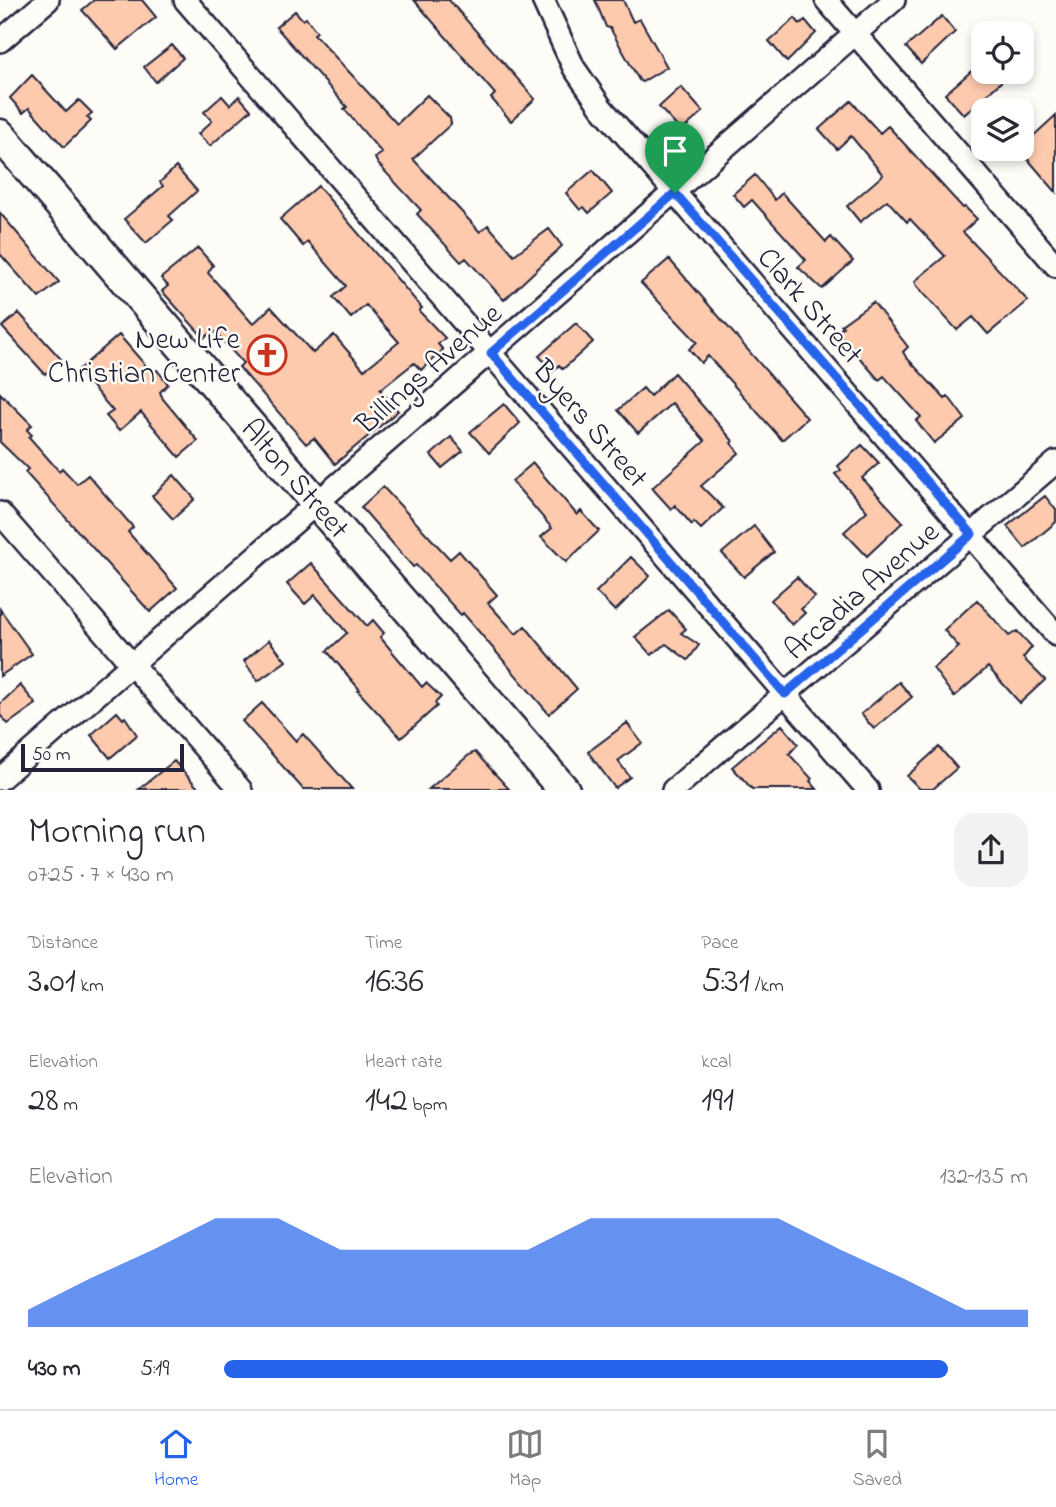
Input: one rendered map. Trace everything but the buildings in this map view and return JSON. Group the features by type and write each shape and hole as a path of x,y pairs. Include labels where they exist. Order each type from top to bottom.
{"street":[{"path":"0,41 48,0"},
{"name":"Byers Street","path":"185,0 868,789"},
{"name":"Clark Street","path":"543,0 560,43 582,82 1056,635"},
{"path":"826,0 859,34 1056,266"},
{"name":"Billings Avenue","path":"0,779 859,34 894,0"},
{"name":"Alton Street","path":"0,135 564,789"},
{"name":"Arcadia Avenue","path":"673,789 1056,462"},
{"path":"0,513 241,789"}],"place":[{"name":"New Life Christian Center","path":"267,355"}],"route":[{"path":"675,193 972,534 785,694 491,353 675,193"}]}
